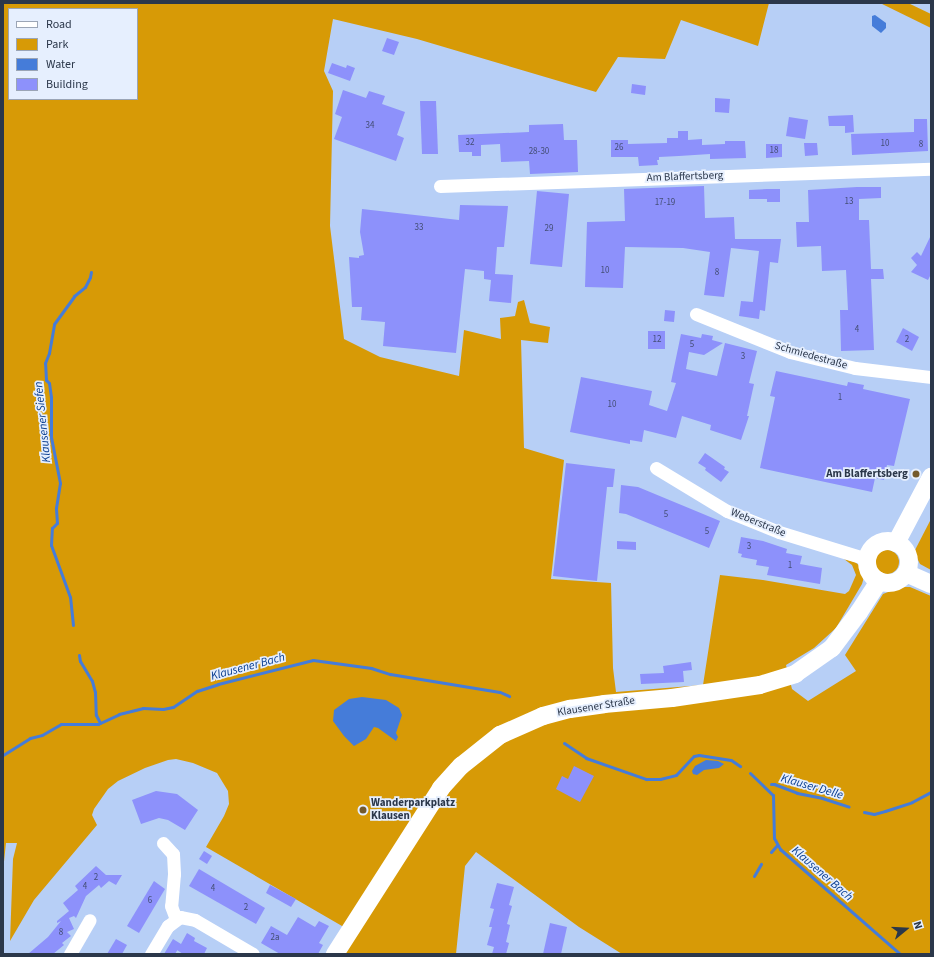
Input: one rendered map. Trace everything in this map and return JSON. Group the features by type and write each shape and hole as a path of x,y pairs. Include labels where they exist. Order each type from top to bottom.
{"main road":[{"path":"896,543 931,477"},
{"path":"886,541 896,543 907,552 908,566 906,573 897,581 884,583 878,581 869,572 867,559 869,554 876,545 886,541"},
{"path":"906,573 931,584"},
{"name":"Klausener Straße","path":"335,954 442,788 465,762 500,735 543,716 570,710 604,704 672,698 760,685 795,674 832,648 860,612 878,581"}],"street":[{"name":"Am Blaffertsberg","path":"440,186 931,169"},
{"name":"Schmiedestraße","path":"696,314 790,352 855,368 931,377"},
{"name":"Weberstraße","path":"656,468 727,511 779,532 867,559"},
{"path":"163,843 173,854 174,874 171,906 176,919"},
{"path":"151,954 168,926 180,917 195,920 252,954"},
{"path":"70,954 90,920"}],"green space":[{"path":"3,3 769,3 758,46 681,20 665,59 618,57 596,92 417,39 333,19 324,71 333,91 330,226 344,339 380,357 459,376 464,330 501,339 500,318 515,316 518,302 524,300 530,323 550,327 548,343 521,340 524,448 564,460 551,579 611,583 613,668 616,692 703,685 720,575 763,580 845,594 849,591 856,575 852,565 844,559 855,562 861,567 864,577 862,584 836,628 814,648 786,665 792,689 808,701 856,671 845,655 883,594 901,587 910,587 931,596 931,954 622,954 579,927 476,852 465,866 456,954 344,954 358,933 342,926 206,847 224,816 229,804 228,791 217,773 193,763 176,759 168,760 145,768 118,781 108,789 94,809 92,815 97,825 34,900 10,941 13,859 17,843 6,843 3,871"},
{"path":"880,3 908,3 931,14 931,28"},
{"path":"931,519 931,570 920,564 914,552"},
{"path":"882,550 892,550 899,557 899,567 892,574 882,574 875,567 875,557"}],"water":[{"path":"875,15 886,23 886,28 881,33 872,26 872,16"},
{"path":"362,697 386,700 399,708 402,715 396,733 398,737 396,741 378,728 374,727 366,739 354,746 344,736 333,721 334,710 349,699"},
{"path":"706,760 718,761 724,764 719,768 704,770 697,775 693,774 692,771 695,766"}],"building":[{"path":"387,38 399,42 394,55 382,51"},
{"path":"332,63 346,68 347,65 355,68 350,81 328,73"},
{"path":"632,84 646,86 645,95 631,93"},
{"path":"343,90 366,98 369,91 385,96 382,104 405,112 397,135 404,138 396,161 334,139 342,117 335,114"},
{"path":"715,98 730,99 729,113 715,112"},
{"path":"420,101 436,101 438,154 422,154"},
{"path":"853,115 854,132 845,133 845,126 829,126 828,116"},
{"path":"789,117 808,120 805,139 786,136"},
{"path":"914,119 927,119 928,151 852,155 851,134 914,132"},
{"path":"563,124 564,140 577,140 578,172 530,174 529,161 501,162 500,144 481,145 481,156 472,156 472,152 459,152 458,135 529,132 529,125"},
{"path":"678,131 688,131 688,140 702,139 702,145 725,144 725,141 745,141 746,158 710,159 710,154 659,157 659,160 657,160 658,165 639,166 638,157 611,157 611,140 628,140 628,144 667,143 667,138 678,138"},
{"path":"804,143 817,143 818,155 805,156"},
{"path":"766,144 782,144 782,157 766,158"},
{"path":"704,186 705,218 734,217 735,239 781,239 778,263 770,262 765,311 760,310 759,319 739,316 741,301 753,302 759,251 731,248 724,297 704,295 710,252 683,248 625,247 623,288 585,287 587,222 625,221 624,189"},
{"path":"881,187 881,198 859,199 859,220 869,220 871,269 883,269 884,279 871,279 874,350 841,351 840,310 848,310 846,270 822,271 821,246 797,247 796,222 809,222 808,190"},
{"path":"780,189 780,202 767,202 767,199 749,199 749,190"},
{"path":"537,191 569,194 562,267 530,264"},
{"path":"460,205 508,206 504,247 497,247 495,274 513,275 511,303 489,301 491,280 484,279 484,271 465,269 456,353 383,346 385,322 361,320 362,307 352,307 349,257 359,258 359,256 364,255 360,232 362,209 459,220"},
{"path":"931,235 931,274 928,280 911,272 917,265 911,258 917,252 921,256"},
{"path":"665,310 675,311 674,322 664,321"},
{"path":"903,328 919,337 912,351 896,342"},
{"path":"648,331 665,331 665,349 648,349"},
{"path":"681,334 701,338 702,334 713,336 712,340 723,343 704,355 689,352 686,369 717,376 725,343 757,351 749,383 754,384 747,416 749,416 741,440 710,430 711,425 682,416 676,438 644,430 642,442 630,440 630,444 570,432 581,377 652,391 649,405 667,411 676,383 671,382"},
{"path":"776,371 847,386 848,382 864,385 863,389 910,399 894,466 887,465 884,480 875,478 872,492 760,468 775,397 770,396"},
{"path":"705,453 725,467 724,469 729,472 721,482 705,470 706,468 698,463"},
{"path":"566,463 615,469 613,487 607,487 597,581 553,576"},
{"path":"621,485 638,487 720,521 709,548 626,514 619,513"},
{"path":"741,537 763,541 787,549 786,553 802,556 800,564 822,568 820,584 767,575 769,567 756,565 757,560 741,557 742,554 738,553"},
{"path":"617,541 636,542 636,550 617,549"},
{"path":"691,662 692,670 683,671 684,682 641,684 640,674 664,673 663,666"},
{"path":"574,766 594,776 580,802 556,789 562,776 568,779"},
{"path":"156,791 177,794 198,810 185,830 168,820 159,818 141,824 132,800"},
{"path":"204,851 212,856 207,864 199,859"},
{"path":"96,866 106,875 122,875 116,885 109,881 101,888 99,885 86,896 76,918 74,916 69,918 74,929 67,932 71,936 62,943 64,945 53,954 28,954 48,937 61,921 57,923 57,921 69,911 63,903 78,890 75,886"},
{"path":"199,869 265,908 256,924 189,886"},
{"path":"154,881 165,889 139,933 127,926"},
{"path":"497,883 514,887 509,905 512,906 507,924 510,925 506,942 509,943 506,954 492,954 494,947 487,945 492,927 489,927 494,909 490,908"},
{"path":"270,885 296,899 291,907 266,893"},
{"path":"298,917 315,927 319,921 329,926 319,943 323,945 318,954 280,954 261,943 271,926 287,935"},
{"path":"550,923 567,927 561,954 543,954"},
{"path":"187,933 195,938 194,941 207,948 204,954 183,954 177,950 175,954 164,954 173,939 181,944"},
{"path":"116,939 127,945 122,954 107,954"}],"waterway":[{"name":"Klausener Siefen","path":"73,625 70,597 51,545 52,528 57,523 56,508 60,483 51,437 51,397 49,383 46,380 45,363 49,353 54,324 74,296 85,287 91,272"},
{"name":"Klausener Siefen","path":"79,655 80,661 92,681 95,692 96,715 100,723"},
{"name":"Klausener Bach","path":"3,755 30,738 42,735 61,724 98,724 119,714 143,708 163,709 173,707 197,691 218,684 313,660 371,668 390,674 500,692 509,696"},
{"name":"Klausener Bach","path":"564,743 586,758 646,779 660,779 676,775 694,756 699,755 731,760 740,766"},
{"name":"Klausener Bach","path":"750,773 773,795 774,838 780,849 900,954"},
{"name":"Klauser Delle","path":"771,784 797,793 822,798 849,807"},
{"name":"Klauser Delle","path":"864,812 874,814 885,811 912,802 931,792"},
{"path":"771,852 777,845"},
{"path":"754,876 761,864"}],"place":[{"name":"Am Blaffertsberg","path":"916,474"},
{"name":"Wanderparkplatz Klausen","path":"363,810"}]}
